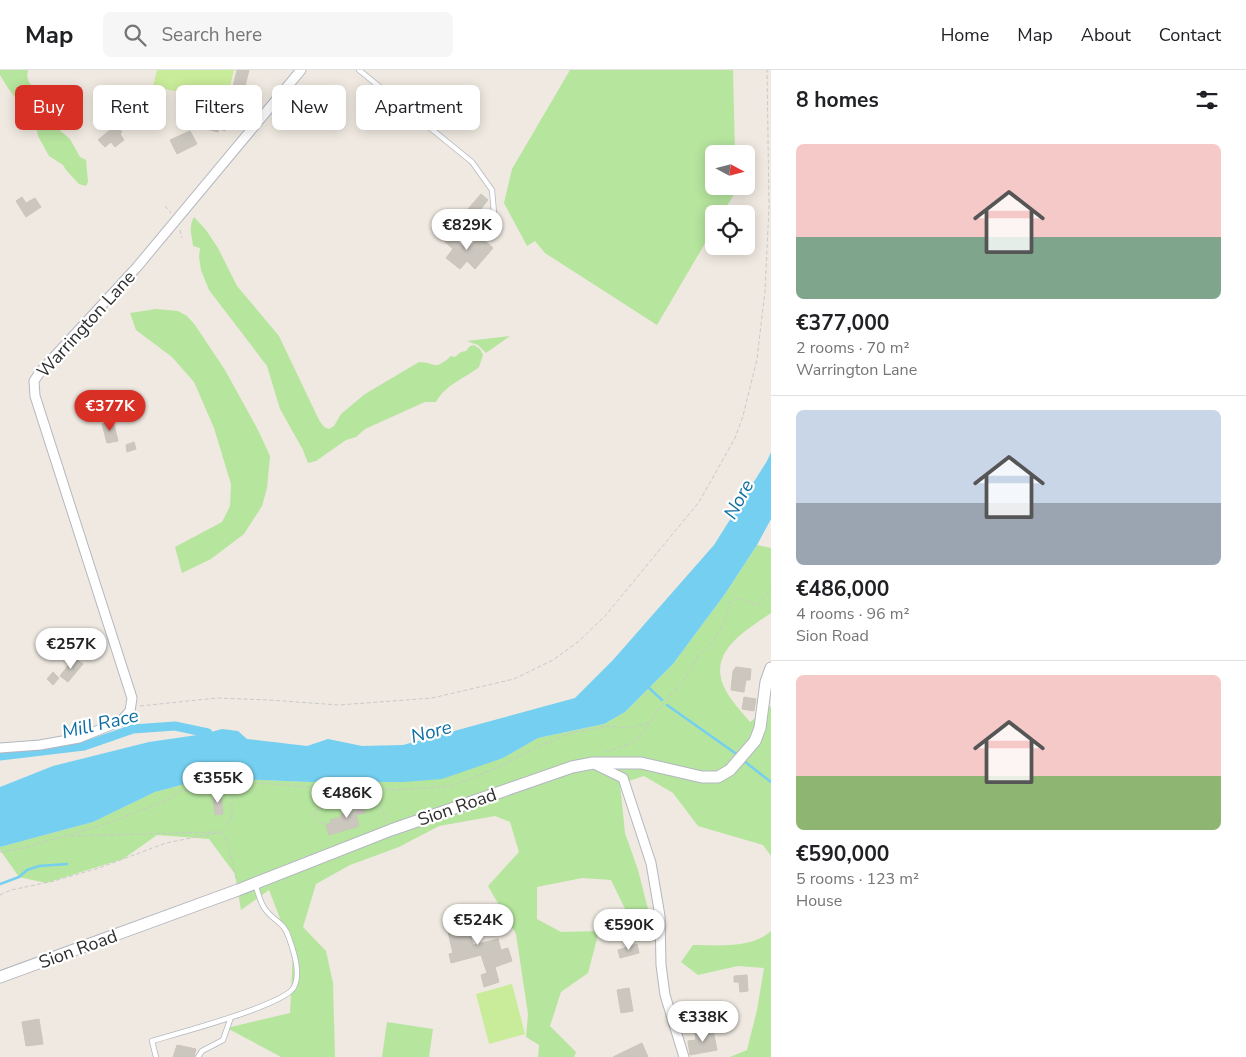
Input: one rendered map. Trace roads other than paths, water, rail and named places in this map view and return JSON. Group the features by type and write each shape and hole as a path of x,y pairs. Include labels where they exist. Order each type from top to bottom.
{"street":[{"name":"Warrington Lane","path":"262,116 301,70"},
{"name":"Warrington Lane","path":"0,748 40,745 79,738 122,721 130,711 132,698 34,396 34,382 40,372 137,267 251,130"},
{"name":"Sion Road","path":"0,977 238,890 391,830 572,767 593,764 641,763 702,777 718,777 730,770 755,741 760,728 766,682 771,668"},
{"path":"593,764 623,778 651,863 660,916 661,965 665,995 684,1057"}],"lane":[{"path":"359,70 472,162 492,190 494,213"},
{"path":"156,1057 152,1041 231,1017 286,996 294,988 297,974 289,936 284,925 265,909 255,883"},
{"path":"198,1057 202,1051 223,1040 231,1017"}],"water":[{"path":"771,452 771,519 757,545 725,594 673,664 625,712 604,724 538,738 503,758 442,779 404,782 310,782 208,778 155,792 93,822 0,847 0,787 53,766 149,742 204,734 222,729 238,731 247,739 307,746 328,739 362,746 403,745 575,698 613,660 714,545"}],"waterway":[{"path":"647,686 662,700"},
{"path":"667,705 735,753"},
{"name":"Mill Race","path":"0,756 84,746 133,729 175,726 208,733"},
{"path":"744,761 771,782"},
{"name":"Mill Race","path":"0,884 19,877 27,870 39,866 67,864"}],"water label":[{"name":"Nore","path":"738,499"},
{"name":"Nore","path":"431,731"}]}
